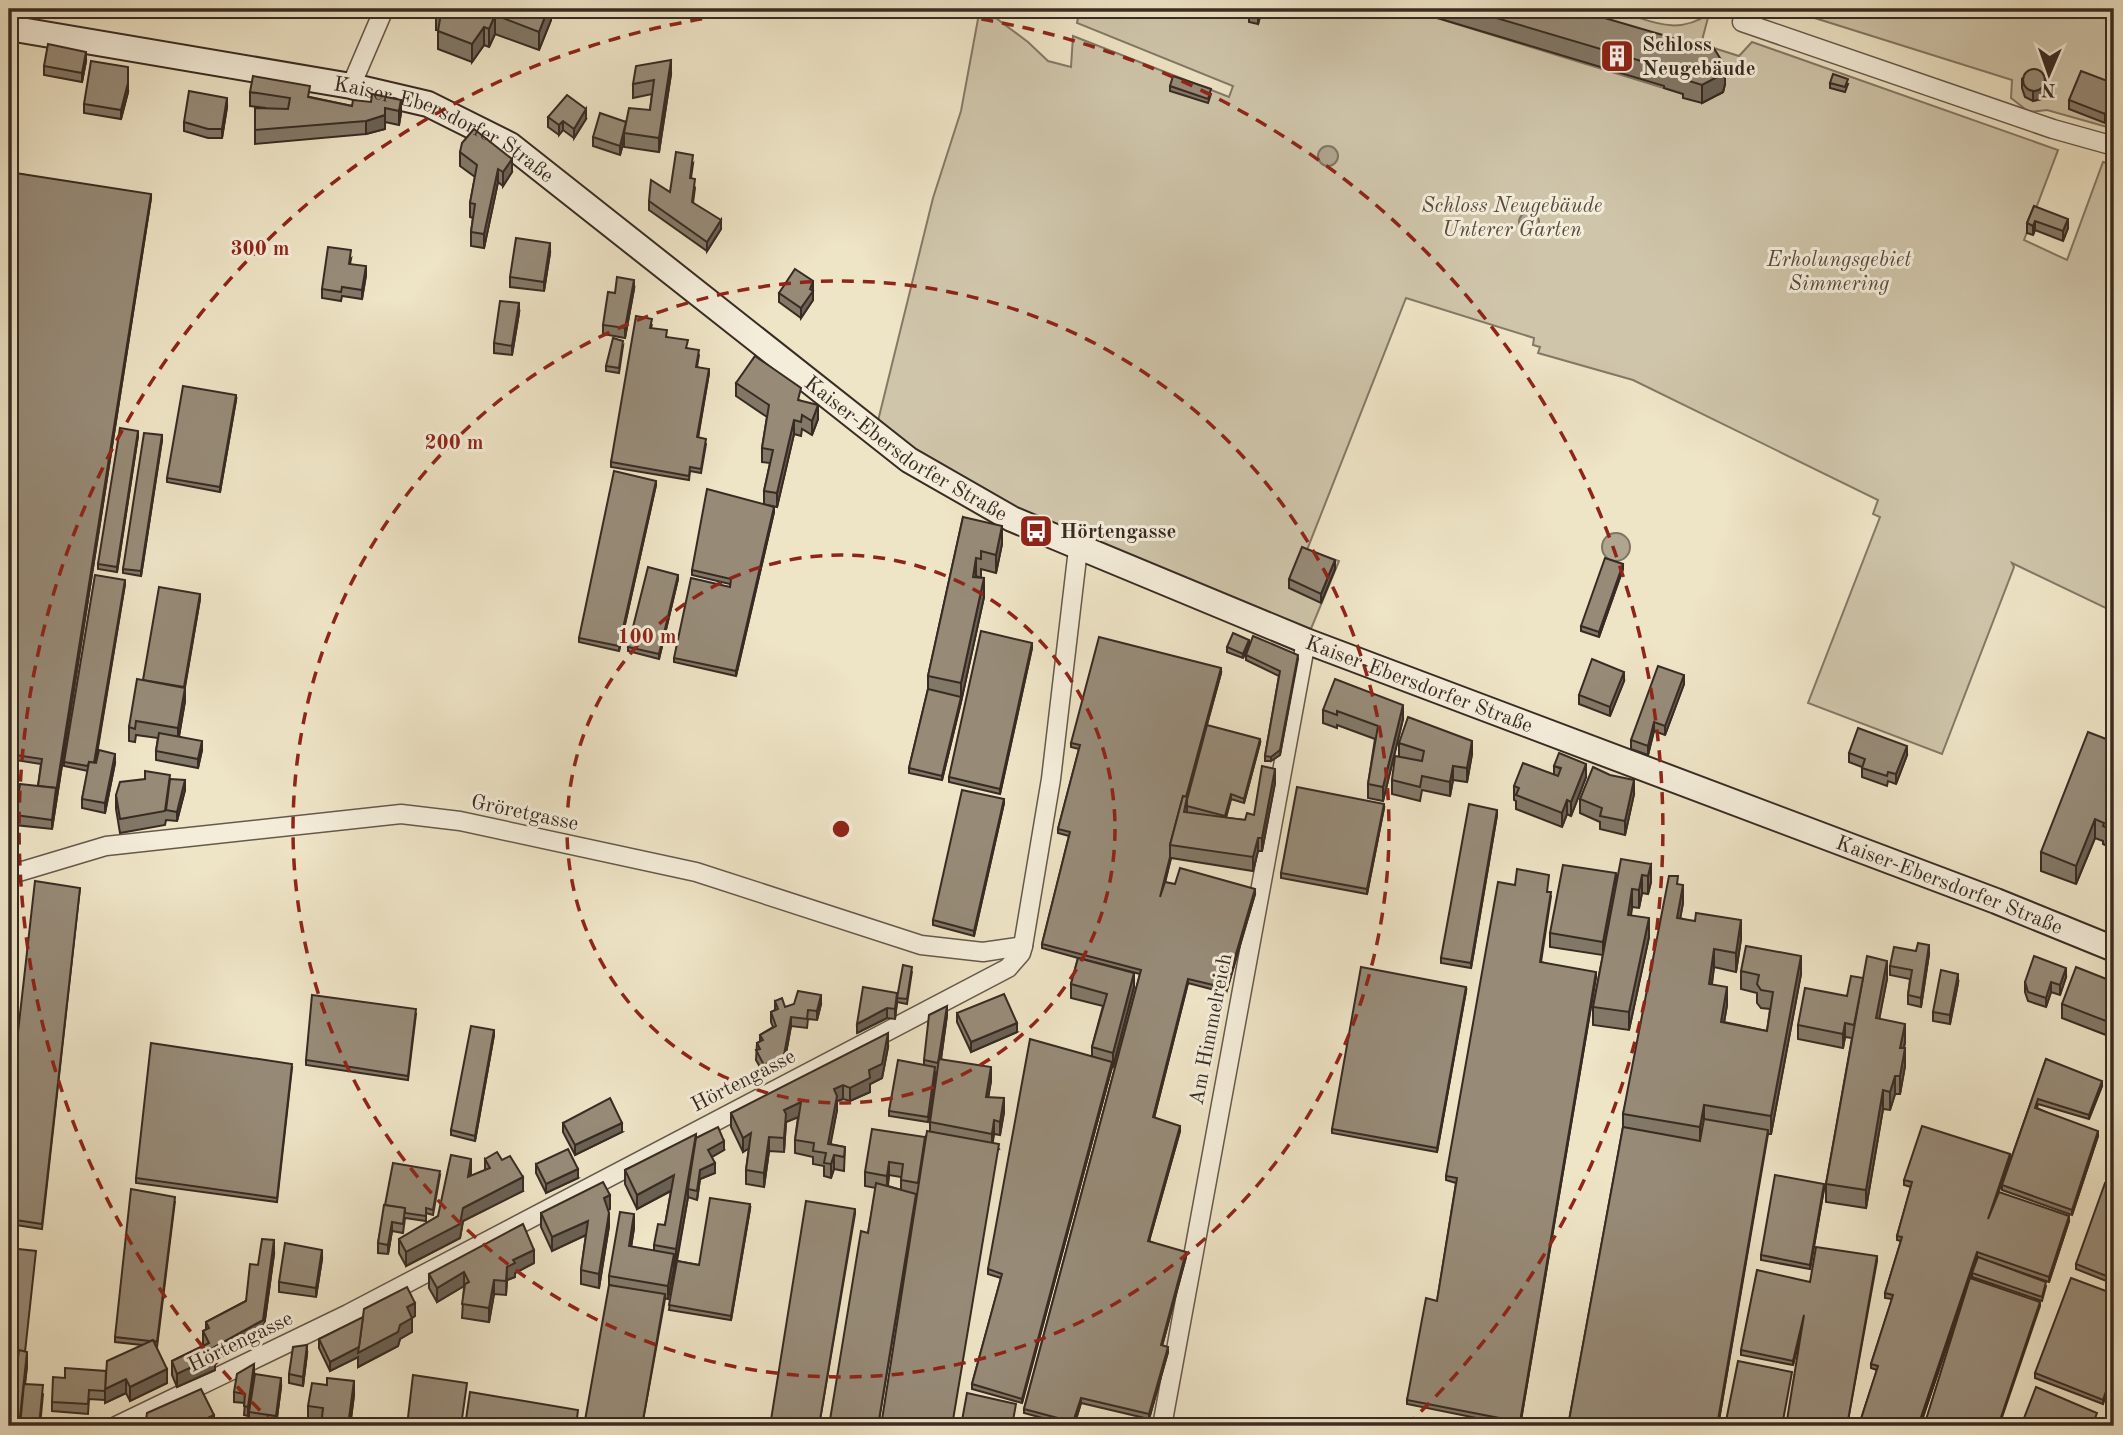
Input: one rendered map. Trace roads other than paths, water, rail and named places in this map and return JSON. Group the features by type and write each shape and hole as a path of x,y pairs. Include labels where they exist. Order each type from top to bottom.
{"main road":[{"name":"Kaiser-Ebersdorfer Straße","path":"9,28 351,86 439,108 510,145 909,460 1012,519 1078,549 1306,641 1996,901 2114,949"}],"street":[{"path":"351,86 384,9"},
{"path":"1742,22 2053,129 2114,146"},
{"path":"1023,946 1051,779 1078,549"},
{"name":"Am Himmelreich","path":"1162,1426 1306,641"},
{"name":"Gröretgasse","path":"9,875 106,846 401,814 460,821 696,872 921,945 982,952 1023,946"},
{"name":"Hörtengasse","path":"116,1426 348,1314 1008,968 1021,953 1023,946"}],"place":[{"name":"Schloss Neugebäude","path":"1617,56"},
{"name":"Hörtengasse","path":"1036,531"}],"park label":[{"name":"Schloss Neugebäude Unterer Garten","path":"1512,217"},
{"name":"Erholungsgebiet Simmering","path":"1839,271"}]}
